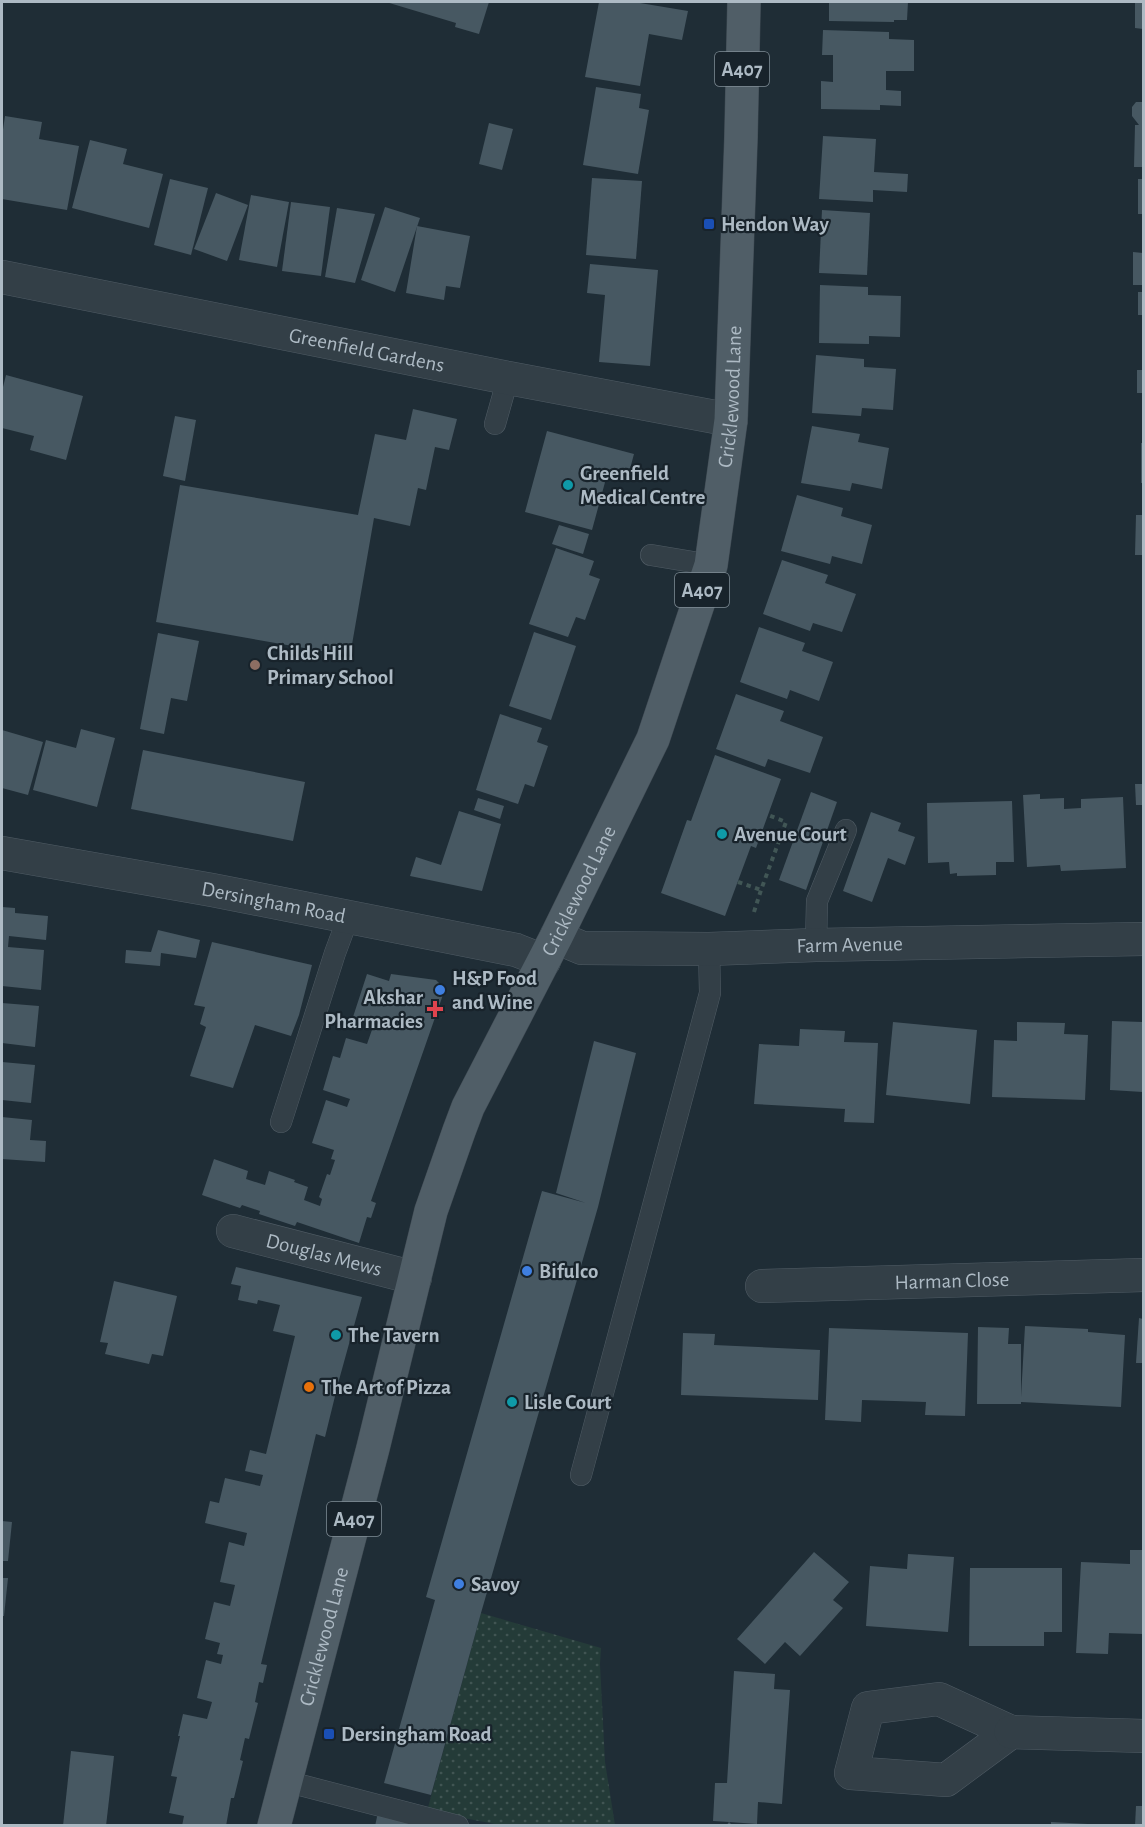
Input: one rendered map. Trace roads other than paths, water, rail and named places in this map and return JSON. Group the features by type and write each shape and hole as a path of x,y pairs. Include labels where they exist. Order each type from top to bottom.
{"main road":[{"name":"Cricklewood Lane","path":"274,1826 373,1448 431,1211 462,1123 653,739 711,565 731,420 744,2"}],"street":[{"name":"Greenfield Gardens","path":"2,277 731,420"},
{"name":"Dersingham Road","path":"2,853 212,890 519,951 550,949"},
{"name":"Farm Avenue","path":"550,949 709,949 1143,939"},
{"name":"Douglas Mews","path":"233,1231 415,1278"},
{"name":"Harman Close","path":"762,1286 1143,1275"},
{"path":"1011,1732 1143,1736"}],"lane":[{"path":"495,424 508,378"},
{"path":"651,555 711,565"},
{"path":"816,945 817,901 846,830"},
{"path":"281,1122 348,918"},
{"path":"581,1475 710,993 709,949"},
{"path":"285,1781 458,1826"}],"place":[{"name":"Hendon Way","path":"709,224"},
{"name":"Greenfield Medical Centre","path":"568,485"},
{"name":"Childs Hill Primary School","path":"255,665"},
{"name":"Avenue Court","path":"722,834"},
{"name":"H&P Food and Wine","path":"440,990"},
{"name":"Akshar Pharmacies","path":"435,1009"},
{"name":"Bifulco","path":"527,1271"},
{"name":"The Tavern","path":"336,1335"},
{"name":"The Art of Pizza","path":"309,1387"},
{"name":"Lisle Court","path":"512,1402"},
{"name":"Savoy","path":"459,1584"},
{"name":"Dersingham Road","path":"329,1734"}]}
